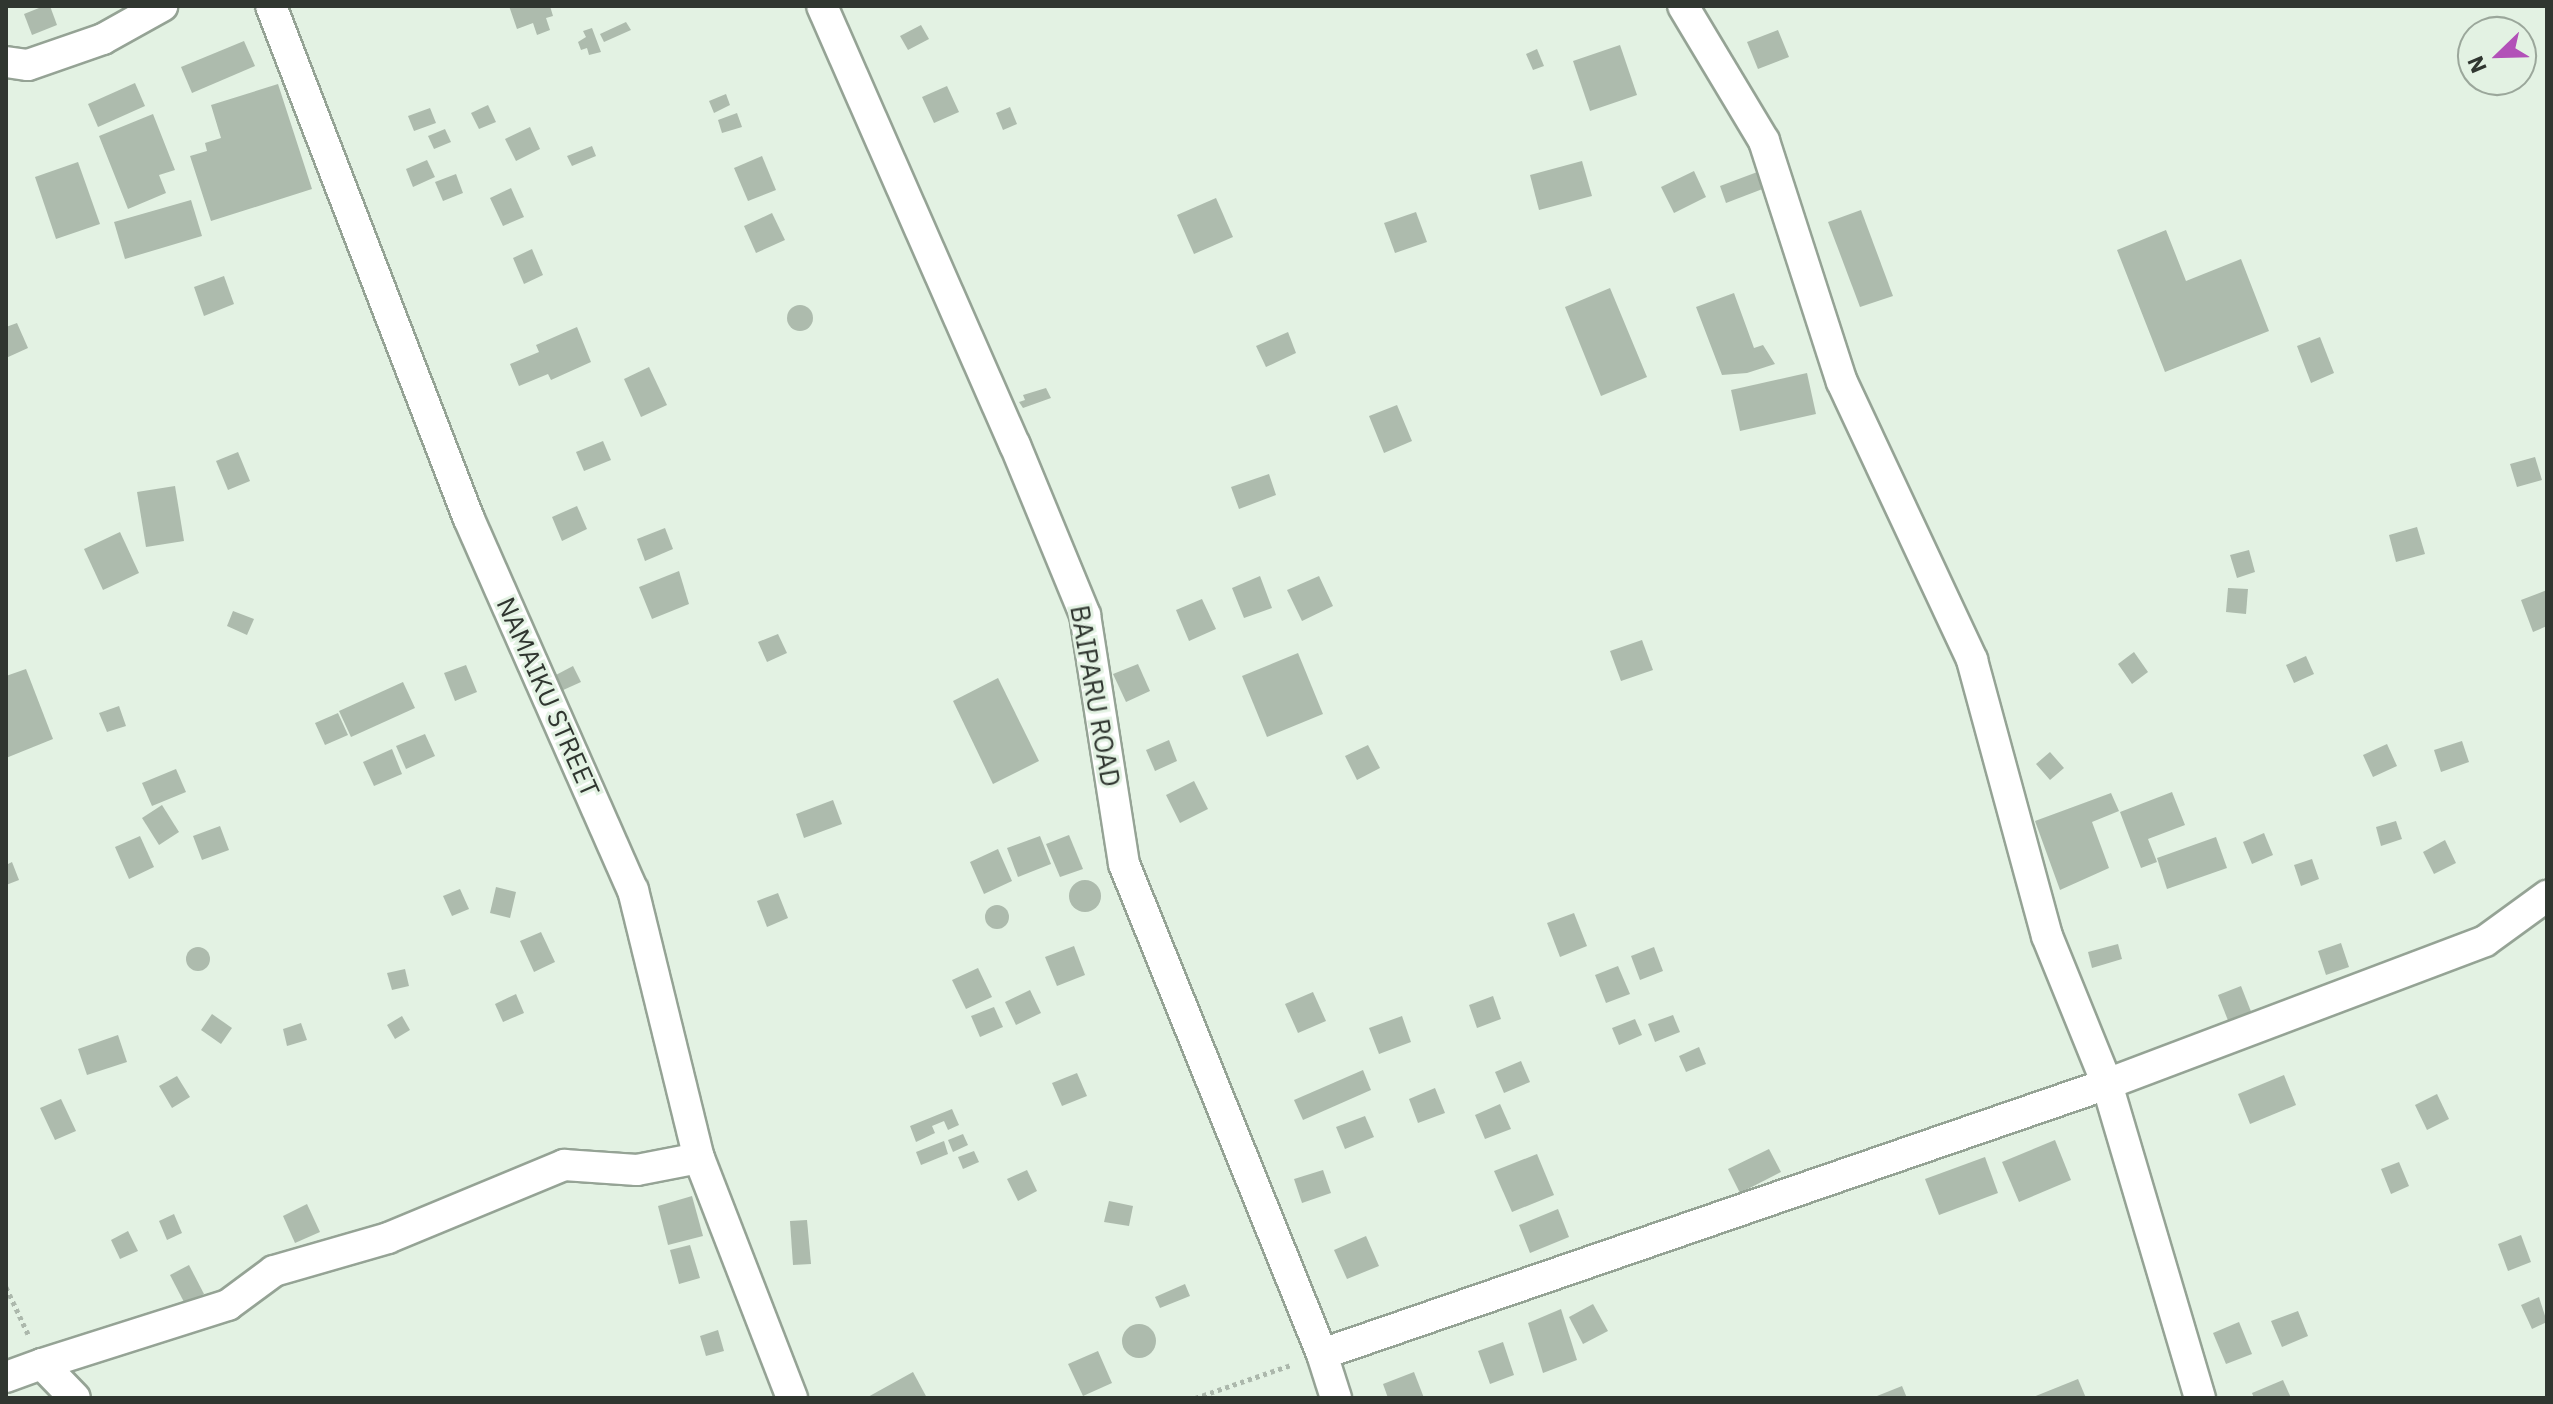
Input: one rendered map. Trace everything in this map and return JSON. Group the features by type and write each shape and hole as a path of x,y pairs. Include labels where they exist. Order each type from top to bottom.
{"street":[{"path":"6,62 28,65 103,39 162,6"},
{"name":"NAMAIKU STREET","path":"271,6 469,519 633,890 699,1158 792,1398"},
{"name":"BAIPARU ROAD","path":"822,6 1015,445 1085,615 1124,864 1322,1354 1336,1398"},
{"path":"1683,6 1764,141 1842,382 1972,660 2047,936 2107,1084 2200,1398"},
{"path":"1322,1354 2107,1084 2485,941 2547,896"},
{"path":"6,1377 228,1305 274,1271 388,1238 564,1165 637,1170 699,1158"},
{"path":"42,1364 75,1398"}],"path":[{"path":"6,1287 42,1364"},
{"path":"1195,1398 1322,1354"}],"building":[{"path":"50,6 57,25 32,35 24,14"},
{"path":"509,6 550,6 553,16 546,18 550,30 537,35 533,23 517,29"},
{"path":"626,22 631,30 604,42 600,34"},
{"path":"921,25 929,39 908,50 900,36"},
{"path":"592,28 601,52 589,55 587,48 581,50 578,42 586,37 583,31"},
{"path":"1778,30 1789,57 1758,69 1747,42"},
{"path":"244,41 255,66 192,93 181,67"},
{"path":"1620,45 1637,95 1590,111 1573,61"},
{"path":"1537,49 1544,66 1533,70 1526,54"},
{"path":"135,83 145,106 98,127 88,104"},
{"path":"278,84 312,189 211,221 190,156 207,151 205,143 221,138 211,105"},
{"path":"947,86 959,112 934,123 922,97"},
{"path":"726,94 730,105 714,113 709,101"},
{"path":"488,105 496,122 479,129 471,113"},
{"path":"1010,107 1017,124 1003,130 996,113"},
{"path":"430,108 436,123 414,131 408,116"},
{"path":"737,113 742,127 722,133 718,120"},
{"path":"153,114 175,170 159,175 166,193 128,209 99,136"},
{"path":"530,127 540,149 516,161 505,139"},
{"path":"445,129 451,142 434,149 428,136"},
{"path":"592,146 596,156 572,166 567,156"},
{"path":"762,156 776,190 748,201 734,168"},
{"path":"427,160 435,177 413,187 406,169"},
{"path":"1582,161 1592,196 1539,210 1530,175"},
{"path":"78,162 100,224 56,239 35,177"},
{"path":"1768,168 1773,185 1726,203 1720,186"},
{"path":"1694,171 1706,197 1674,213 1661,187"},
{"path":"456,174 463,193 443,201 435,182"},
{"path":"511,188 524,217 503,226 490,198"},
{"path":"1216,198 1233,237 1194,254 1177,215"},
{"path":"191,200 202,236 125,259 114,222"},
{"path":"1861,210 1893,296 1860,307 1828,222"},
{"path":"1416,212 1427,242 1395,253 1384,223"},
{"path":"772,213 785,240 756,253 744,226"},
{"path":"2166,230 2186,281 2241,259 2269,331 2165,372 2117,250"},
{"path":"532,249 543,275 524,284 513,258"},
{"path":"224,276 234,304 204,316 194,287"},
{"path":"1610,288 1647,377 1601,396 1565,307"},
{"path":"1734,293 1754,348 1763,345 1775,364 1747,373 1722,375 1696,307"},
{"path":"800,305 809,309 813,318 809,327 800,331 791,327 787,318 791,309"},
{"path":"17,323 28,348 6,358 6,327"},
{"path":"577,327 591,362 551,380 548,374 519,386 510,364 539,352 536,345"},
{"path":"1288,332 1296,353 1266,367 1256,346"},
{"path":"2320,337 2334,373 2311,383 2297,346"},
{"path":"649,367 667,405 641,417 624,379"},
{"path":"1807,373 1816,414 1740,431 1731,390"},
{"path":"1046,388 1051,398 1023,408 1019,402 1025,400 1023,395"},
{"path":"1397,405 1412,441 1384,453 1369,416"},
{"path":"603,441 611,460 584,471 576,452"},
{"path":"238,452 250,481 228,490 216,461"},
{"path":"2535,457 2542,480 2517,487 2510,464"},
{"path":"1269,474 1276,495 1239,509 1231,487"},
{"path":"175,486 184,541 146,547 137,492"},
{"path":"577,506 587,529 562,541 552,517"},
{"path":"2417,527 2425,554 2396,562 2389,535"},
{"path":"665,528 673,549 645,561 637,539"},
{"path":"120,532 139,573 103,590 84,549"},
{"path":"2249,550 2255,572 2237,578 2230,555"},
{"path":"679,571 689,604 652,619 639,587"},
{"path":"1260,576 1272,608 1244,618 1232,588"},
{"path":"1319,576 1333,606 1302,621 1287,590"},
{"path":"2228,588 2248,589 2246,614 2226,612"},
{"path":"2547,590 2547,626 2533,632 2521,600"},
{"path":"1202,599 1216,629 1189,641 1176,610"},
{"path":"233,611 254,619 247,635 227,626"},
{"path":"778,634 787,653 767,662 758,642"},
{"path":"1642,640 1653,670 1621,681 1610,651"},
{"path":"2134,652 2148,672 2132,684 2118,664"},
{"path":"1298,653 1323,714 1267,737 1242,676"},
{"path":"2306,656 2314,674 2294,683 2286,665"},
{"path":"1138,664 1150,691 1126,702 1113,674"},
{"path":"466,665 477,692 455,701 444,673"},
{"path":"573,666 581,682 561,691 554,676"},
{"path":"26,669 53,739 6,758 6,676"},
{"path":"998,678 1039,761 993,784 953,701"},
{"path":"403,682 415,708 351,737 339,711"},
{"path":"119,706 126,726 107,732 99,713"},
{"path":"338,713 348,735 325,745 315,723"},
{"path":"425,734 435,756 406,769 396,746"},
{"path":"1169,740 1177,761 1155,771 1146,750"},
{"path":"2462,741 2469,762 2441,772 2434,750"},
{"path":"2387,744 2397,766 2373,777 2363,755"},
{"path":"1368,745 1380,768 1357,780 1345,756"},
{"path":"392,749 402,774 374,786 363,762"},
{"path":"2050,752 2064,768 2050,780 2036,764"},
{"path":"176,769 186,792 152,806 142,783"},
{"path":"1194,781 1208,809 1180,823 1166,795"},
{"path":"2172,792 2185,825 2148,839 2157,862 2141,868 2120,812"},
{"path":"2111,793 2119,811 2092,822 2109,868 2060,890 2035,821"},
{"path":"833,800 842,824 804,838 796,814"},
{"path":"162,805 179,832 159,845 142,818"},
{"path":"2396,821 2402,839 2381,846 2376,827"},
{"path":"220,826 229,850 202,860 193,836"},
{"path":"2264,833 2273,855 2252,864 2243,842"},
{"path":"1069,835 1083,869 1060,877 1046,844"},
{"path":"140,836 154,867 129,879 115,847"},
{"path":"1040,836 1051,864 1018,877 1007,848"},
{"path":"2216,837 2227,868 2167,889 2157,858"},
{"path":"2445,840 2456,863 2434,874 2423,852"},
{"path":"998,849 1012,881 984,894 970,862"},
{"path":"2312,859 2319,879 2301,886 2294,865"},
{"path":"12,862 19,880 6,885 6,865"},
{"path":"1085,880 1096,885 1101,896 1096,907 1085,912 1074,907 1069,896 1074,885"},
{"path":"496,887 516,892 510,918 490,913"},
{"path":"460,889 469,909 452,916 443,896"},
{"path":"778,893 788,918 767,927 757,901"},
{"path":"997,905 1006,908 1009,917 1006,926 997,929 988,926 985,917 988,908"},
{"path":"1574,913 1587,946 1560,957 1547,923"},
{"path":"541,932 555,962 534,972 520,941"},
{"path":"2341,943 2349,967 2326,975 2318,951"},
{"path":"2118,944 2122,959 2092,968 2088,952"},
{"path":"1074,946 1085,975 1057,986 1045,957"},
{"path":"198,947 209,954 210,959 203,970 198,971 187,964 186,959 193,948"},
{"path":"1654,947 1663,971 1640,980 1631,956"},
{"path":"1618,966 1630,994 1606,1003 1595,975"},
{"path":"978,968 992,997 966,1009 952,980"},
{"path":"405,969 409,986 392,990 387,973"},
{"path":"2241,986 2252,1014 2229,1023 2218,995"},
{"path":"1030,990 1041,1013 1016,1025 1005,1002"},
{"path":"1313,992 1326,1021 1298,1033 1285,1004"},
{"path":"516,994 524,1013 503,1022 495,1004"},
{"path":"1493,996 1501,1019 1477,1028 1469,1005"},
{"path":"994,1007 1003,1027 980,1037 971,1016"},
{"path":"212,1014 232,1028 221,1044 201,1030"},
{"path":"1673,1015 1680,1032 1655,1042 1648,1024"},
{"path":"402,1016 410,1030 395,1039 387,1025"},
{"path":"1402,1016 1411,1042 1379,1054 1369,1028"},
{"path":"1635,1019 1642,1035 1619,1045 1612,1028"},
{"path":"301,1023 307,1040 287,1046 283,1029"},
{"path":"118,1035 127,1062 87,1075 78,1049"},
{"path":"1699,1047 1706,1064 1686,1072 1679,1056"},
{"path":"1521,1061 1530,1082 1504,1093 1495,1072"},
{"path":"1363,1070 1371,1090 1303,1120 1294,1100"},
{"path":"1077,1073 1087,1096 1062,1106 1052,1083"},
{"path":"2284,1075 2296,1105 2250,1124 2238,1094"},
{"path":"177,1076 190,1097 172,1108 159,1086"},
{"path":"1435,1088 1445,1113 1418,1123 1409,1099"},
{"path":"2437,1094 2449,1119 2427,1130 2415,1105"},
{"path":"61,1099 76,1131 55,1140 40,1108"},
{"path":"1500,1104 1511,1129 1485,1139 1475,1115"},
{"path":"952,1109 959,1125 948,1130 944,1121 932,1126 935,1133 916,1142 910,1126"},
{"path":"1365,1116 1374,1137 1345,1149 1336,1127"},
{"path":"963,1134 968,1145 953,1152 948,1140"},
{"path":"2055,1140 2071,1180 2019,1202 2002,1162"},
{"path":"944,1141 948,1154 921,1165 916,1152"},
{"path":"1769,1149 1781,1172 1740,1193 1728,1169"},
{"path":"974,1151 979,1162 963,1169 958,1157"},
{"path":"1537,1154 1554,1195 1512,1212 1494,1171"},
{"path":"1985,1157 1998,1193 1939,1215 1925,1179"},
{"path":"2399,1162 2409,1186 2391,1194 2381,1169"},
{"path":"1027,1170 1037,1191 1018,1201 1007,1179"},
{"path":"1323,1170 1331,1193 1302,1203 1294,1179"},
{"path":"692,1196 703,1236 668,1245 658,1206"},
{"path":"1109,1201 1133,1206 1129,1226 1104,1222"},
{"path":"307,1204 320,1232 295,1243 283,1216"},
{"path":"1558,1209 1569,1237 1530,1253 1519,1225"},
{"path":"174,1214 182,1233 167,1240 159,1221"},
{"path":"807,1220 811,1264 793,1265 790,1221"},
{"path":"128,1231 138,1251 120,1259 111,1240"},
{"path":"2521,1235 2531,1262 2508,1271 2498,1244"},
{"path":"1366,1236 1379,1266 1347,1279 1334,1250"},
{"path":"690,1245 700,1278 679,1284 670,1250"},
{"path":"189,1265 204,1294 185,1304 170,1275"},
{"path":"1185,1284 1190,1296 1160,1308 1155,1297"},
{"path":"2539,1297 2547,1322 2532,1329 2521,1305"},
{"path":"1593,1304 1608,1331 1583,1344 1569,1317"},
{"path":"1561,1309 1577,1360 1543,1373 1528,1323"},
{"path":"2298,1311 2308,1336 2282,1347 2271,1321"},
{"path":"2239,1322 2252,1354 2226,1364 2213,1333"},
{"path":"1139,1324 1151,1329 1156,1341 1151,1353 1139,1358 1127,1353 1122,1341 1127,1329"},
{"path":"718,1330 724,1351 706,1356 700,1336"},
{"path":"1503,1342 1514,1375 1490,1384 1478,1351"},
{"path":"1098,1351 1112,1383 1083,1396 1068,1364"},
{"path":"913,1372 927,1398 866,1398"},
{"path":"1414,1372 1424,1398 1388,1398 1383,1384"},
{"path":"2078,1379 2086,1398 2031,1398"},
{"path":"2283,1380 2291,1398 2254,1398 2252,1393"},
{"path":"1902,1386 1907,1398 1872,1398"}]}
